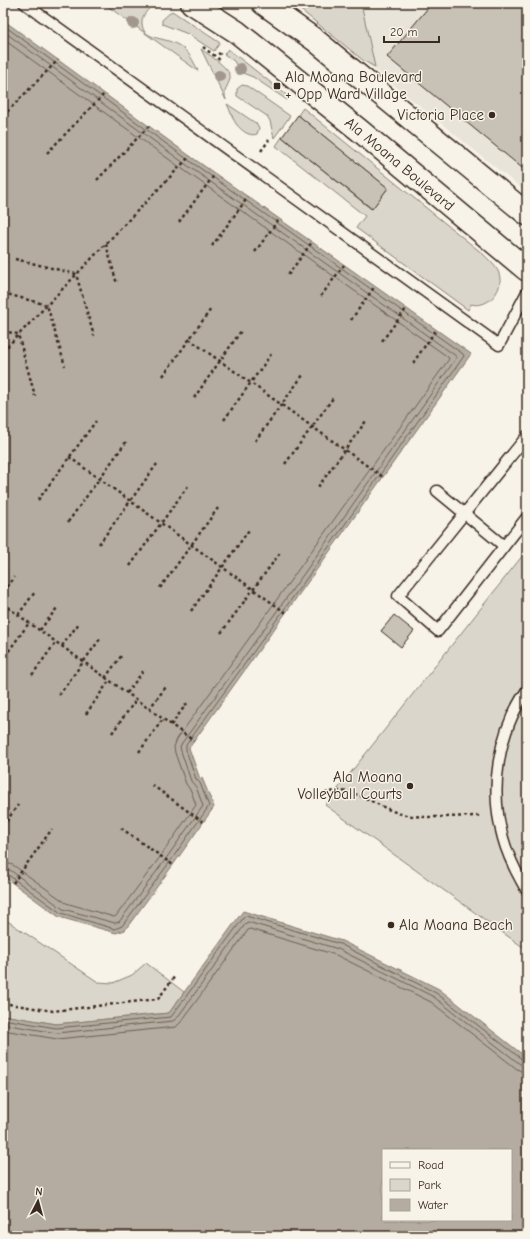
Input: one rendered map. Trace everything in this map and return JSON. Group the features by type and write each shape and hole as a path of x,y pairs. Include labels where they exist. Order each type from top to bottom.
{"main road":[{"name":"Ala Moana Boulevard","path":"192,3 237,32 359,130 527,270"},
{"path":"263,3 315,40 527,214"}],"lane":[{"path":"24,3 499,344 527,292"},
{"path":"527,436 398,596 438,630 527,517"},
{"path":"437,491 504,546"},
{"path":"527,690 513,714 500,754 497,796 499,817 509,857 527,891"}],"path":[{"path":"203,47 220,60"},
{"path":"218,53 223,56"},
{"path":"3,116 58,60"},
{"path":"47,153 105,93"},
{"path":"97,180 149,126"},
{"path":"261,151 269,140"},
{"path":"3,351 190,156"},
{"path":"179,222 215,174"},
{"path":"212,246 248,197"},
{"path":"255,252 279,219"},
{"path":"288,275 312,242"},
{"path":"106,243 117,284"},
{"path":"15,259 76,274"},
{"path":"320,296 344,265"},
{"path":"76,274 94,336"},
{"path":"351,320 375,286"},
{"path":"3,293 47,305"},
{"path":"47,305 65,366"},
{"path":"163,376 211,309"},
{"path":"382,341 406,309"},
{"path":"413,363 436,330"},
{"path":"3,331 18,334"},
{"path":"194,398 241,331"},
{"path":"18,334 35,396"},
{"path":"190,339 383,477"},
{"path":"224,420 272,354"},
{"path":"254,441 303,375"},
{"path":"286,464 333,398"},
{"path":"3,410 8,426"},
{"path":"318,487 366,420"},
{"path":"38,500 96,421"},
{"path":"68,522 126,442"},
{"path":"70,457 286,613"},
{"path":"99,544 156,464"},
{"path":"130,566 188,486"},
{"path":"160,588 218,508"},
{"path":"191,611 249,530"},
{"path":"222,633 280,553"},
{"path":"3,592 14,577"},
{"path":"18,615 35,592"},
{"path":"3,604 194,741"},
{"path":"40,630 56,608"},
{"path":"5,656 29,623"},
{"path":"62,646 79,623"},
{"path":"59,695 100,639"},
{"path":"32,675 56,642"},
{"path":"105,678 122,655"},
{"path":"127,693 144,670"},
{"path":"86,714 109,681"},
{"path":"149,709 166,687"},
{"path":"112,734 136,700"},
{"path":"171,725 188,702"},
{"path":"140,752 163,719"},
{"path":"152,785 203,822"},
{"path":"314,798 328,793 341,791 355,794 394,812 405,815 428,817 480,816"},
{"path":"3,826 18,805"},
{"path":"121,828 173,865"},
{"path":"13,884 52,829"},
{"path":"3,1003 54,1011 158,999 175,976"}],"shaded area":[{"name":"Victoria Place","path":"292,3 527,3 527,193 364,61"}],"green space":[{"path":"103,3 155,3 142,18 142,26 144,31 151,36 172,42 182,47 192,59 198,71"},
{"path":"292,3 361,3 375,67 364,61"},
{"path":"172,11 220,43 214,51 188,34 162,24 162,20"},
{"path":"201,49 219,62 230,75 225,91 226,100"},
{"path":"228,49 289,97 287,100 253,77 240,72 234,61 224,54"},
{"path":"242,85 247,86 290,116 274,138 270,121 267,116 237,96 237,89"},
{"path":"227,104 257,124 259,128 257,134 249,134 237,125"},
{"path":"303,108 483,254 495,266 500,278 500,284 498,290 490,300 478,305 471,304 468,310 356,228 365,216 276,146 282,137 371,209 388,188 298,115"},
{"path":"527,550 527,950 325,805"},
{"path":"3,918 98,982 113,983 132,975 146,963 184,992 169,1013 56,1024 3,1015"}],"water":[{"path":"3,20 190,156 471,354 189,748 200,779 202,778 214,807 125,930 116,933 59,917 3,876"},
{"path":"243,911 342,941 439,989 527,1058 527,1236 3,1236 3,1015 56,1024 169,1013"}],"building":[{"name":"Victoria Place","path":"432,3 527,3 527,172 387,57"},
{"path":"298,115 388,188 372,209 282,137"},
{"path":"394,615 414,631 401,647 381,631"}],"place":[{"name":"Ala Moana Boulevard + Opp Ward Village","path":"277,86"},
{"name":"Victoria Place","path":"492,115"},
{"name":"Ala Moana Volleyball Courts","path":"410,786"},
{"name":"Ala Moana Beach","path":"391,925"}]}
